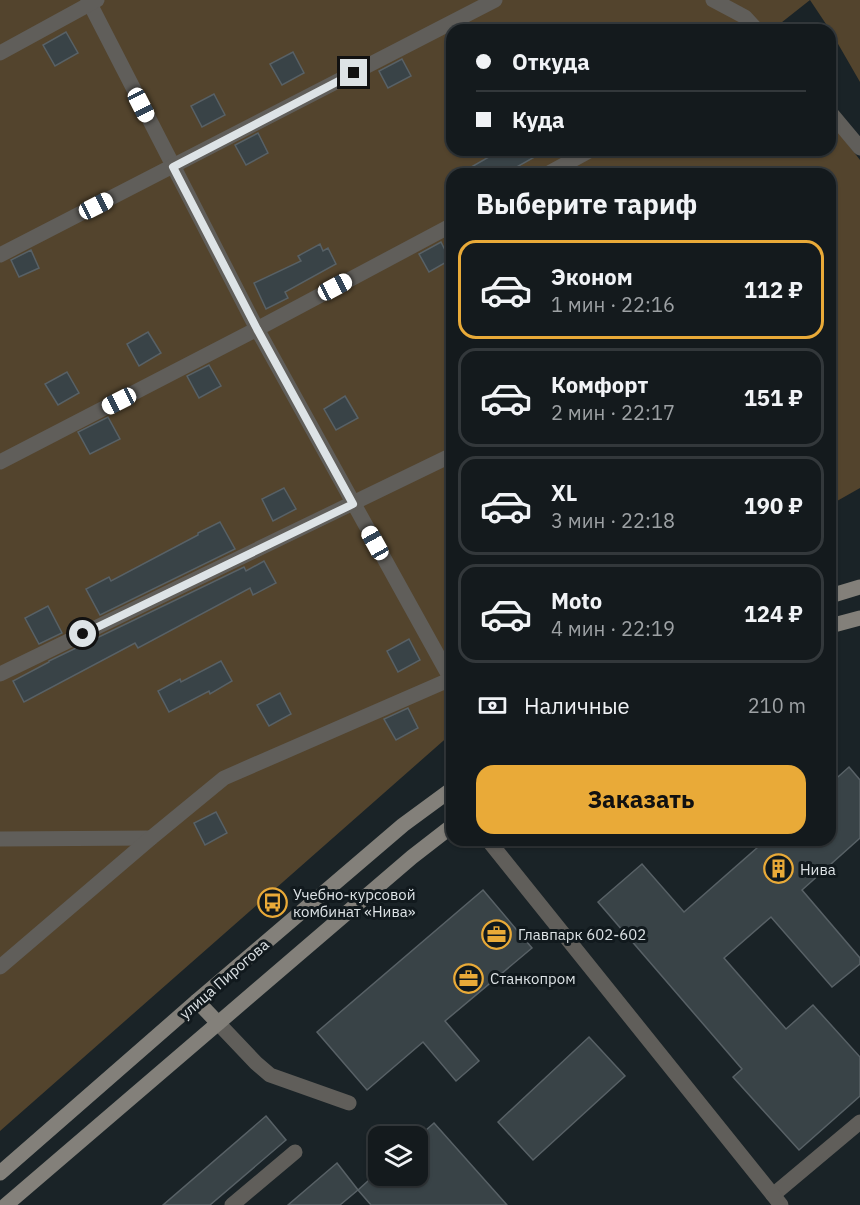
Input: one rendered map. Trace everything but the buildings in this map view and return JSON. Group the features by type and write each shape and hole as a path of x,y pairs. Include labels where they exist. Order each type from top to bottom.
{"main road":[{"path":"836,594 860,587"},
{"path":"836,625 860,618"},
{"name":"улица Пирогова","path":"0,1173 403,825 446,795"},
{"name":"улица Пирогова","path":"6,1205 412,856 446,830"},
{"path":"197,1001 218,1023"}],"street":[{"path":"449,24 495,0"},
{"path":"713,0 745,17 751,24"},
{"path":"744,0 745,17"},
{"path":"0,53 91,1 257,329 446,671"},
{"path":"0,255 446,25"},
{"path":"836,119 860,148"},
{"path":"558,168 580,156"},
{"path":"0,462 446,228"},
{"path":"0,674 446,458"},
{"path":"0,967 224,778 446,682"},
{"path":"0,839 151,838"},
{"path":"493,846 777,1200 860,1122"},
{"path":"218,1023 270,1075 350,1103"},
{"path":"232,1205 295,1152"}],"shaded area":[{"path":"0,0 810,0 780,24 446,24 446,156 836,156 836,129 860,160 860,488 836,502 836,168 446,168 446,738 0,1131"},
{"path":"810,0 860,0 860,82 836,40 836,24 826,24"}],"place":[{"name":"Нива","path":"779,869"},
{"name":"Учебно-курсовой комбинат «Нива»","path":"272,903"},
{"name":"Главпарк 602-602","path":"497,934"},
{"name":"Станкопром","path":"469,978"}],"route":[{"path":"83,634 353,504 257,329 173,167 354,73"}]}
